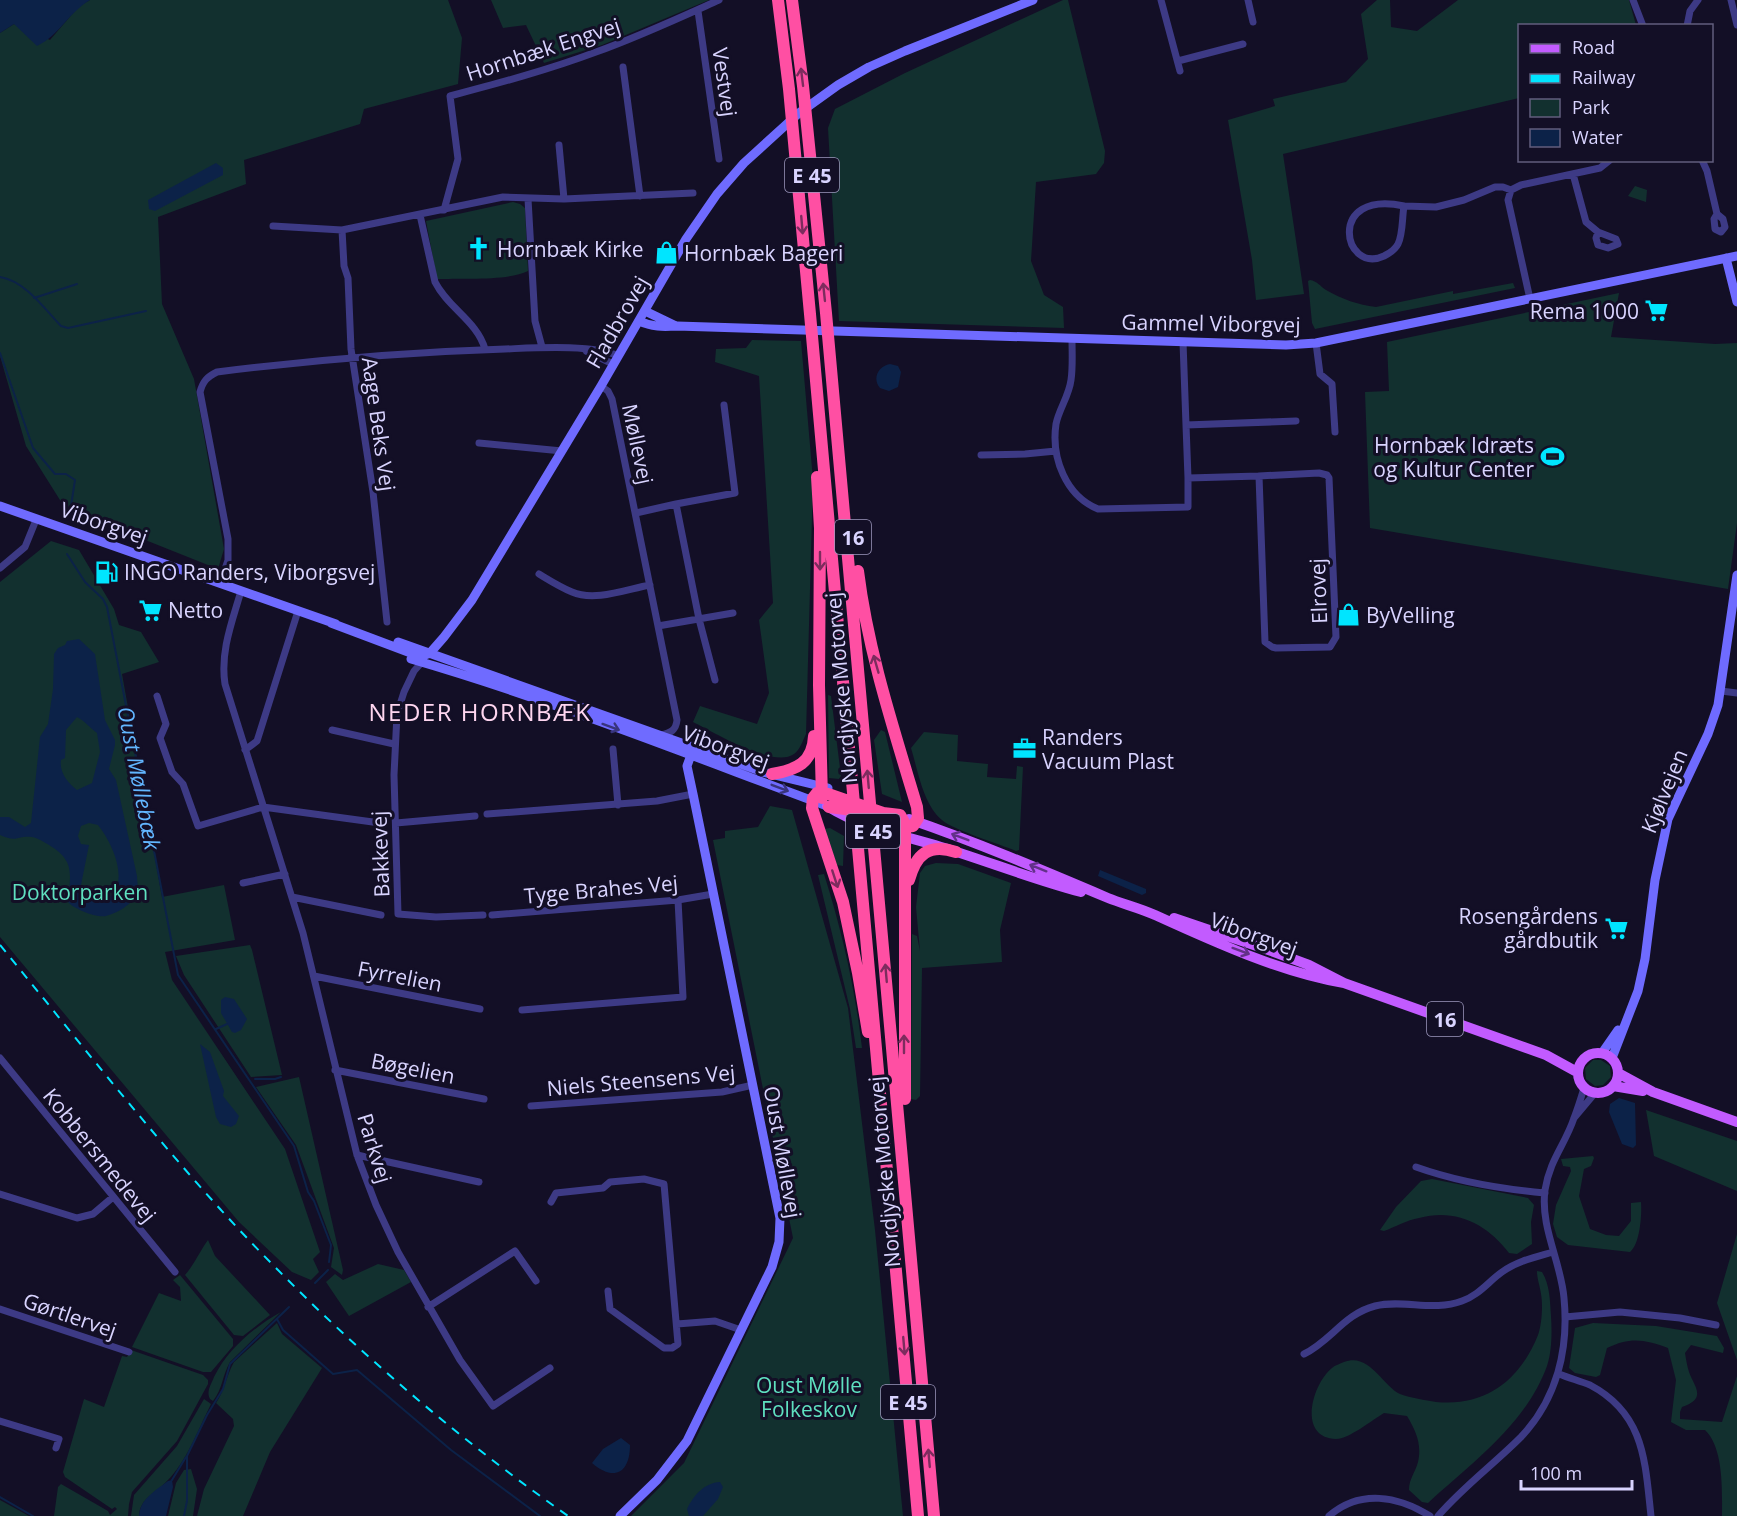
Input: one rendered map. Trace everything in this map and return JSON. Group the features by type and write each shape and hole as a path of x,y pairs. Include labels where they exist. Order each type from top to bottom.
{"highway":[{"name":"Nordjyske Motorvej","path":"778,0 789,88 810,314 918,1516"},
{"name":"Nordjyske Motorvej","path":"792,0 830,350 934,1516"},
{"name":"16","path":"810,314 820,528 819,684 824,796"},
{"name":"16","path":"830,350 861,603 871,647 917,807 905,828"},
{"path":"772,774 796,769 803,765 810,756 814,744 819,684"},
{"path":"899,1287 881,1169 869,1043 858,973 843,902 812,808 824,796 883,813 905,828 904,1092 919,1333"},
{"path":"905,898 913,866 922,854 944,848 956,852"}],"main road":[{"name":"Viborgvej","path":"824,796 838,814 905,828 1019,860 1153,914 1211,941 1270,962 1307,975 1344,983 1546,1054 1582,1060"},
{"name":"Viborgvej","path":"905,828 956,852 1055,885 1111,899"},
{"name":"16","path":"1582,1060 1593,1053 1607,1055"},
{"name":"Viborgvej","path":"1546,1054 1577,1072"},
{"path":"1582,1060 1577,1072 1579,1081 1584,1088 1595,1093 1603,1093 1613,1086 1618,1073 1617,1065 1607,1055"},
{"path":"1618,1073 1653,1092 1737,1122"},
{"path":"1613,1086 1653,1092"}],"street":[{"name":"Hornbæk Engvej","path":"444,210 458,159 450,96 527,75 596,52 698,11 719,0"},
{"name":"Fladbrovej","path":"422,662 472,600 687,239 717,194 769,138 799,112 831,90 905,51 1033,0"},
{"path":"1161,0 1180,71"},
{"path":"1248,0 1253,22"},
{"path":"1633,0 1641,24"},
{"path":"1687,24 1690,11 1698,0"},
{"path":"1731,0 1737,25"},
{"name":"Vestvej","path":"698,11 720,159"},
{"path":"1178,61 1243,44"},
{"path":"623,67 640,196"},
{"path":"559,145 564,199"},
{"path":"1530,299 1508,200 1511,190 1521,185 1600,168 1608,162"},
{"path":"1703,162 1717,214"},
{"path":"1574,174 1584,219 1598,232"},
{"path":"1404,206 1399,242 1391,253 1378,259 1366,258 1356,251 1350,243 1349,231 1354,217 1364,207 1378,203 1436,207 1464,200 1495,186 1511,190"},
{"path":"273,226 342,230 503,197 528,200 693,193"},
{"path":"528,200 535,321 542,347"},
{"path":"420,215 435,282 443,295 479,333 485,349"},
{"name":"Aage Beks Vej","path":"342,230 344,266 348,278 352,357 373,492 387,622"},
{"name":"Gammel Viborgvej","path":"639,321 654,326 1286,345 1316,343 1737,256"},
{"path":"1726,258 1737,303"},
{"name":"Gammel Viborgvej","path":"645,311 677,326"},
{"path":"1072,339 1071,381 1056,424 1056,451 1067,481 1088,505 1098,509 1188,507 1183,342"},
{"path":"1316,343 1320,374 1332,384 1335,432"},
{"path":"220,584 229,550 200,392 203,381 210,375 219,372 416,351 542,347 584,350 616,360"},
{"name":"Møllevej","path":"601,386 608,391 612,399 678,720 671,732 661,735"},
{"name":"Møllevej","path":"636,513 735,493 724,405"},
{"path":"1186,425 1296,421"},
{"path":"478,443 562,451"},
{"path":"981,455 1056,451"},
{"name":"Elrovej","path":"1188,478 1319,473 1327,475 1329,478 1336,637 1330,647 1276,648 1265,642 1258,476"},
{"name":"Møllevej","path":"676,504 699,619 715,680"},
{"name":"Viborgvej","path":"0,506 331,623 430,653 772,774 824,796"},
{"path":"0,568 25,547 36,520"},
{"path":"539,574 573,592 594,596 650,585"},
{"name":"Kjølvejen","path":"1607,1055 1638,991 1645,959 1660,849 1668,819 1708,734 1721,691 1737,575"},
{"name":"Parkvej","path":"241,591 224,652 222,668 225,684 292,897 314,976 357,1155 380,1215 428,1307 460,1360 493,1406 550,1368"},
{"path":"245,750 257,741 298,611"},
{"path":"658,626 733,613"},
{"name":"Viborgvej","path":"331,623 376,645 422,662 691,755 824,796"},
{"path":"422,662 433,660 480,675 501,678"},
{"name":"Bakkevej","path":"422,662 414,671 404,692 397,714 394,744 398,914 436,917 483,915"},
{"path":"1721,691 1737,693"},
{"path":"158,696 166,724 160,738 172,772 183,784 198,826 263,807 380,823"},
{"path":"332,730 394,744"},
{"path":"613,750 618,805"},
{"name":"Oust Møllevej","path":"620,1516 657,1480 687,1441 772,1267 779,1242 780,1218 687,766 691,755"},
{"path":"487,814 618,805 693,794"},
{"path":"396,823 475,816"},
{"path":"243,883 285,874"},
{"name":"Tyge Brahes Vej","path":"492,915 678,900 713,894"},
{"path":"292,897 381,915"},
{"path":"522,1010 683,997 678,900"},
{"name":"Fyrrelien","path":"314,976 480,1009"},
{"name":"Kobbersmedevej","path":"0,1058 175,1272"},
{"name":"Bøgelien","path":"336,1070 484,1099"},
{"name":"Niels Steensens Vej","path":"531,1106 722,1092 753,1085"},
{"path":"1438,1516 1521,1436 1537,1417 1559,1374 1566,1333 1564,1296 1546,1221 1545,1193 1553,1160 1574,1118 1584,1088"},
{"path":"1574,1118 1595,1093"},
{"path":"357,1155 479,1182"},
{"path":"1416,1167 1487,1186 1545,1193"},
{"path":"551,1202 556,1192 603,1188 610,1182 644,1179 664,1184 678,1344 672,1348 664,1348 610,1309 608,1291"},
{"path":"0,1194 77,1218 93,1214 113,1197"},
{"path":"428,1307 515,1251 536,1281"},
{"path":"1304,1354 1327,1339 1348,1318 1363,1310 1392,1304 1445,1306 1462,1301 1478,1293 1502,1272 1519,1262 1553,1252"},
{"name":"Gørtlervej","path":"0,1309 129,1353"},
{"path":"1565,1317 1620,1312 1680,1318 1716,1325"},
{"path":"677,1324 715,1321 741,1330"},
{"path":"1559,1374 1590,1385 1615,1402 1634,1426 1644,1452 1651,1516"},
{"path":"0,1421 59,1439 56,1448"},
{"path":"1329,1516 1336,1509 1355,1500 1375,1497 1391,1498 1412,1505 1430,1516"}],"green space":[{"path":"90,0 448,0 462,38 458,84 364,109 360,124 244,160 246,184 158,217 162,304 194,379 224,549 218,569 65,508 26,446 0,356 0,33 14,24 50,40 79,6"},
{"path":"491,0 709,0 602,45 544,63 526,25 503,28"},
{"path":"1063,0 1068,0 1105,151 1104,163 1096,174 1036,182 1031,261 1044,295 1063,307 1064,328 839,321 828,128 835,109 905,73"},
{"path":"1377,0 1390,0 1391,27 1417,31 1458,0 1629,0 1636,24 1518,24 1518,98 1283,154 1304,294 1256,300 1252,260 1228,120 1275,106 1273,99 1346,82 1368,59 1361,14"},
{"path":"1635,186 1647,190 1646,202 1628,196"},
{"path":"513,202 525,208 528,271 497,278 437,279 426,221"},
{"path":"1308,281 1344,299 1376,307 1453,291 1453,294 1513,283 1515,288 1315,329 1312,323"},
{"name":"Hornbæk Idræts og Kultur Center","path":"1619,293 1611,337 1715,344 1737,343 1737,523 1728,589 1370,528 1365,392 1389,391 1387,342"},
{"path":"752,340 801,341 813,480 806,734 796,752 784,757 772,757 758,753 693,722 700,706 757,724 769,693 759,620 773,603 759,376 715,362 716,349 746,348"},
{"name":"Doktorparken","path":"51,541 79,550 114,609 119,625 141,632 159,662 122,674 162,897 224,885 235,940 165,952 172,980 285,1149 320,1252 313,1259 319,1272 311,1280 292,1272 239,1222 0,937 0,582"},
{"path":"828,695 831,696 841,776 839,779 829,778"},
{"path":"881,730 885,732 902,802 882,794 874,740"},
{"path":"924,732 958,735 957,761 988,764 987,777 1016,779 1017,766 1023,767 1019,850 1016,851 956,828 942,820 936,813 922,787 911,748"},
{"name":"Oust Mølle Folkeskov","path":"770,806 792,810 848,1008 875,1230 903,1516 631,1516 684,1463 793,1238 713,840 725,838 725,831 758,827"},
{"path":"830,828 844,836 843,866 837,865 824,829"},
{"path":"936,863 958,864 1011,883 1000,930 1002,962 922,968 920,1096 916,1100 911,1099 912,934 917,936 920,951 916,907 920,873 925,866"},
{"path":"824,874 847,960 862,1048 856,1048 850,1009 818,875"},
{"path":"250,945 282,1075 251,1077 184,975 176,956"},
{"path":"1593,1060 1601,1060 1610,1066 1611,1077 1603,1085 1595,1086 1586,1079 1585,1068"},
{"path":"299,1077 343,1270 342,1275 331,1267 334,1248 296,1145 256,1087"},
{"path":"1646,1110 1737,1141 1737,1191 1654,1156"},
{"path":"1593,1156 1591,1166 1584,1169 1579,1196 1590,1229 1606,1235 1619,1236 1631,1221 1631,1203 1641,1202 1638,1236 1630,1252 1568,1245 1557,1237 1553,1224 1556,1205 1571,1171 1570,1167 1563,1166 1561,1159"},
{"path":"1432,1179 1528,1198 1534,1205 1531,1222 1532,1244 1517,1254 1509,1253 1481,1227 1470,1221 1446,1215 1415,1219 1384,1231 1380,1230 1396,1207 1421,1181"},
{"path":"1737,1234 1737,1360 1717,1303"},
{"path":"208,1240 215,1256 270,1315 243,1336 234,1335 185,1275"},
{"path":"378,1264 404,1270 411,1282 349,1316 326,1282 335,1274 343,1280"},
{"path":"1537,1271 1542,1272 1548,1288 1552,1328 1549,1360 1538,1387 1512,1424 1496,1441 1428,1503 1422,1502 1409,1490 1418,1462 1419,1443 1407,1416 1384,1413 1354,1433 1336,1439 1324,1436 1316,1430 1312,1420 1314,1397 1325,1376 1336,1365 1344,1362 1353,1360 1368,1365 1400,1394 1436,1402 1470,1400 1486,1395 1499,1387 1522,1365 1538,1335 1542,1303"},
{"path":"180,1275 233,1339 233,1346 211,1372 203,1372 132,1347 159,1293 181,1301 180,1287 173,1280"},
{"path":"281,1312 230,1362 221,1387 213,1401 210,1399 210,1385 234,1348 261,1325"},
{"path":"277,1323 282,1334 322,1368 270,1452 243,1516 197,1516 204,1489 234,1426 233,1419 216,1403 234,1362"},
{"path":"1593,1323 1656,1326 1717,1336 1724,1348 1723,1353 1691,1345 1685,1353 1697,1396 1690,1404 1682,1407 1680,1419 1722,1422 1737,1376 1737,1516 1722,1516 1721,1470 1711,1438 1705,1430 1686,1430 1671,1422 1676,1380 1668,1348 1637,1340 1623,1342 1607,1348 1600,1375 1596,1377 1575,1373 1569,1368 1575,1328"},
{"path":"131,1350 203,1375 208,1380 208,1384 177,1441 132,1492 128,1516 54,1516 58,1487 61,1484 108,1511 110,1515 117,1509 115,1507 112,1509 65,1477 63,1472 84,1399 104,1407 122,1356 127,1357"},
{"path":"204,1399 211,1404 192,1445 174,1473 145,1500 139,1516 131,1516 134,1495 177,1446"},
{"path":"191,1469 197,1489 193,1516 168,1516 176,1483 184,1470"},
{"path":"0,1500 29,1516 0,1516"}],"water":[{"path":"0,0 90,0 82,5 52,36 37,46 14,24 0,33"},
{"path":"216,163 223,168 223,175 155,211 149,209 148,200"},
{"path":"890,364 898,366 901,372 898,387 889,391 880,388 876,377 882,367"},
{"path":"79,639 95,654 105,720 115,740 109,769 116,780 137,876 138,890 130,903 121,910 106,916 86,912 68,902 69,869 64,857 58,851 34,838 14,839 0,835 0,817 9,817 25,827 31,823 40,737 48,724 53,689 54,654 67,641","holes":["77,717 97,733 100,752 92,783 77,790 70,784 61,769 61,760 65,758 66,730","89,823 98,825 110,844 118,866 117,887 111,896 102,902 91,901 80,890 89,845 81,844 78,836 81,826"]},
{"path":"1100,870 1146,889 1146,893 1142,895 1098,876"},
{"path":"225,997 234,999 247,1019 241,1030 235,1033 232,1032 221,1013 221,1000"},
{"path":"200,1044 210,1052 224,1091 223,1096 239,1116 236,1124 231,1127 220,1124 216,1117"},
{"path":"1619,1098 1635,1103 1636,1145 1633,1148 1622,1144 1609,1112 1610,1104"},
{"path":"621,1438 630,1445 624,1468 619,1472 607,1472 592,1463 603,1449"},
{"path":"172,1480 173,1487 166,1516 139,1516 142,1505 149,1496"},
{"path":"720,1482 723,1487 718,1499 703,1516 689,1516 687,1509 696,1495 704,1487"}],"waterway":[{"path":"0,277 18,284 61,326 68,328 146,311"},
{"path":"34,298 77,284"},
{"name":"Oust Møllebæk","path":"0,353 33,448 55,474 66,474 75,480 71,506"},
{"name":"Oust Møllebæk","path":"67,554 85,582 103,599 107,607 178,975 294,1146 308,1192 314,1201 331,1245 329,1262"},
{"path":"216,1029 227,1024"},
{"path":"255,1079 281,1077"},
{"name":"Oust Møllebæk","path":"315,1283 328,1270"},
{"name":"Oust Møllebæk","path":"184,1516 187,1501 187,1456 223,1389 230,1364 289,1307"},
{"path":"277,1319 283,1330 333,1374 357,1370 451,1450 540,1516"},
{"path":"172,1480 186,1457"},
{"path":"0,1497 33,1516"}],"railway":[{"path":"0,945 192,1178 301,1293 430,1410 475,1447 568,1516"}],"place":[{"name":"Hornbæk Kirke","path":"479,249"},
{"name":"Hornbæk Bageri","path":"666,253"},
{"name":"Rema 1000","path":"1657,311"},
{"name":"Hornbæk Idræts og Kultur Center","path":"1552,457"},
{"name":"INGO Randers, Viborgsvej","path":"106,572"},
{"name":"Netto","path":"150,610"},
{"name":"ByVelling","path":"1348,615"},
{"name":"Randers Vacuum Plast","path":"1024,749"},
{"name":"Rosengårdens gårdbutik","path":"1616,928"}],"district":[{"name":"NEDER HORNBÆK","path":"480,711"}]}
